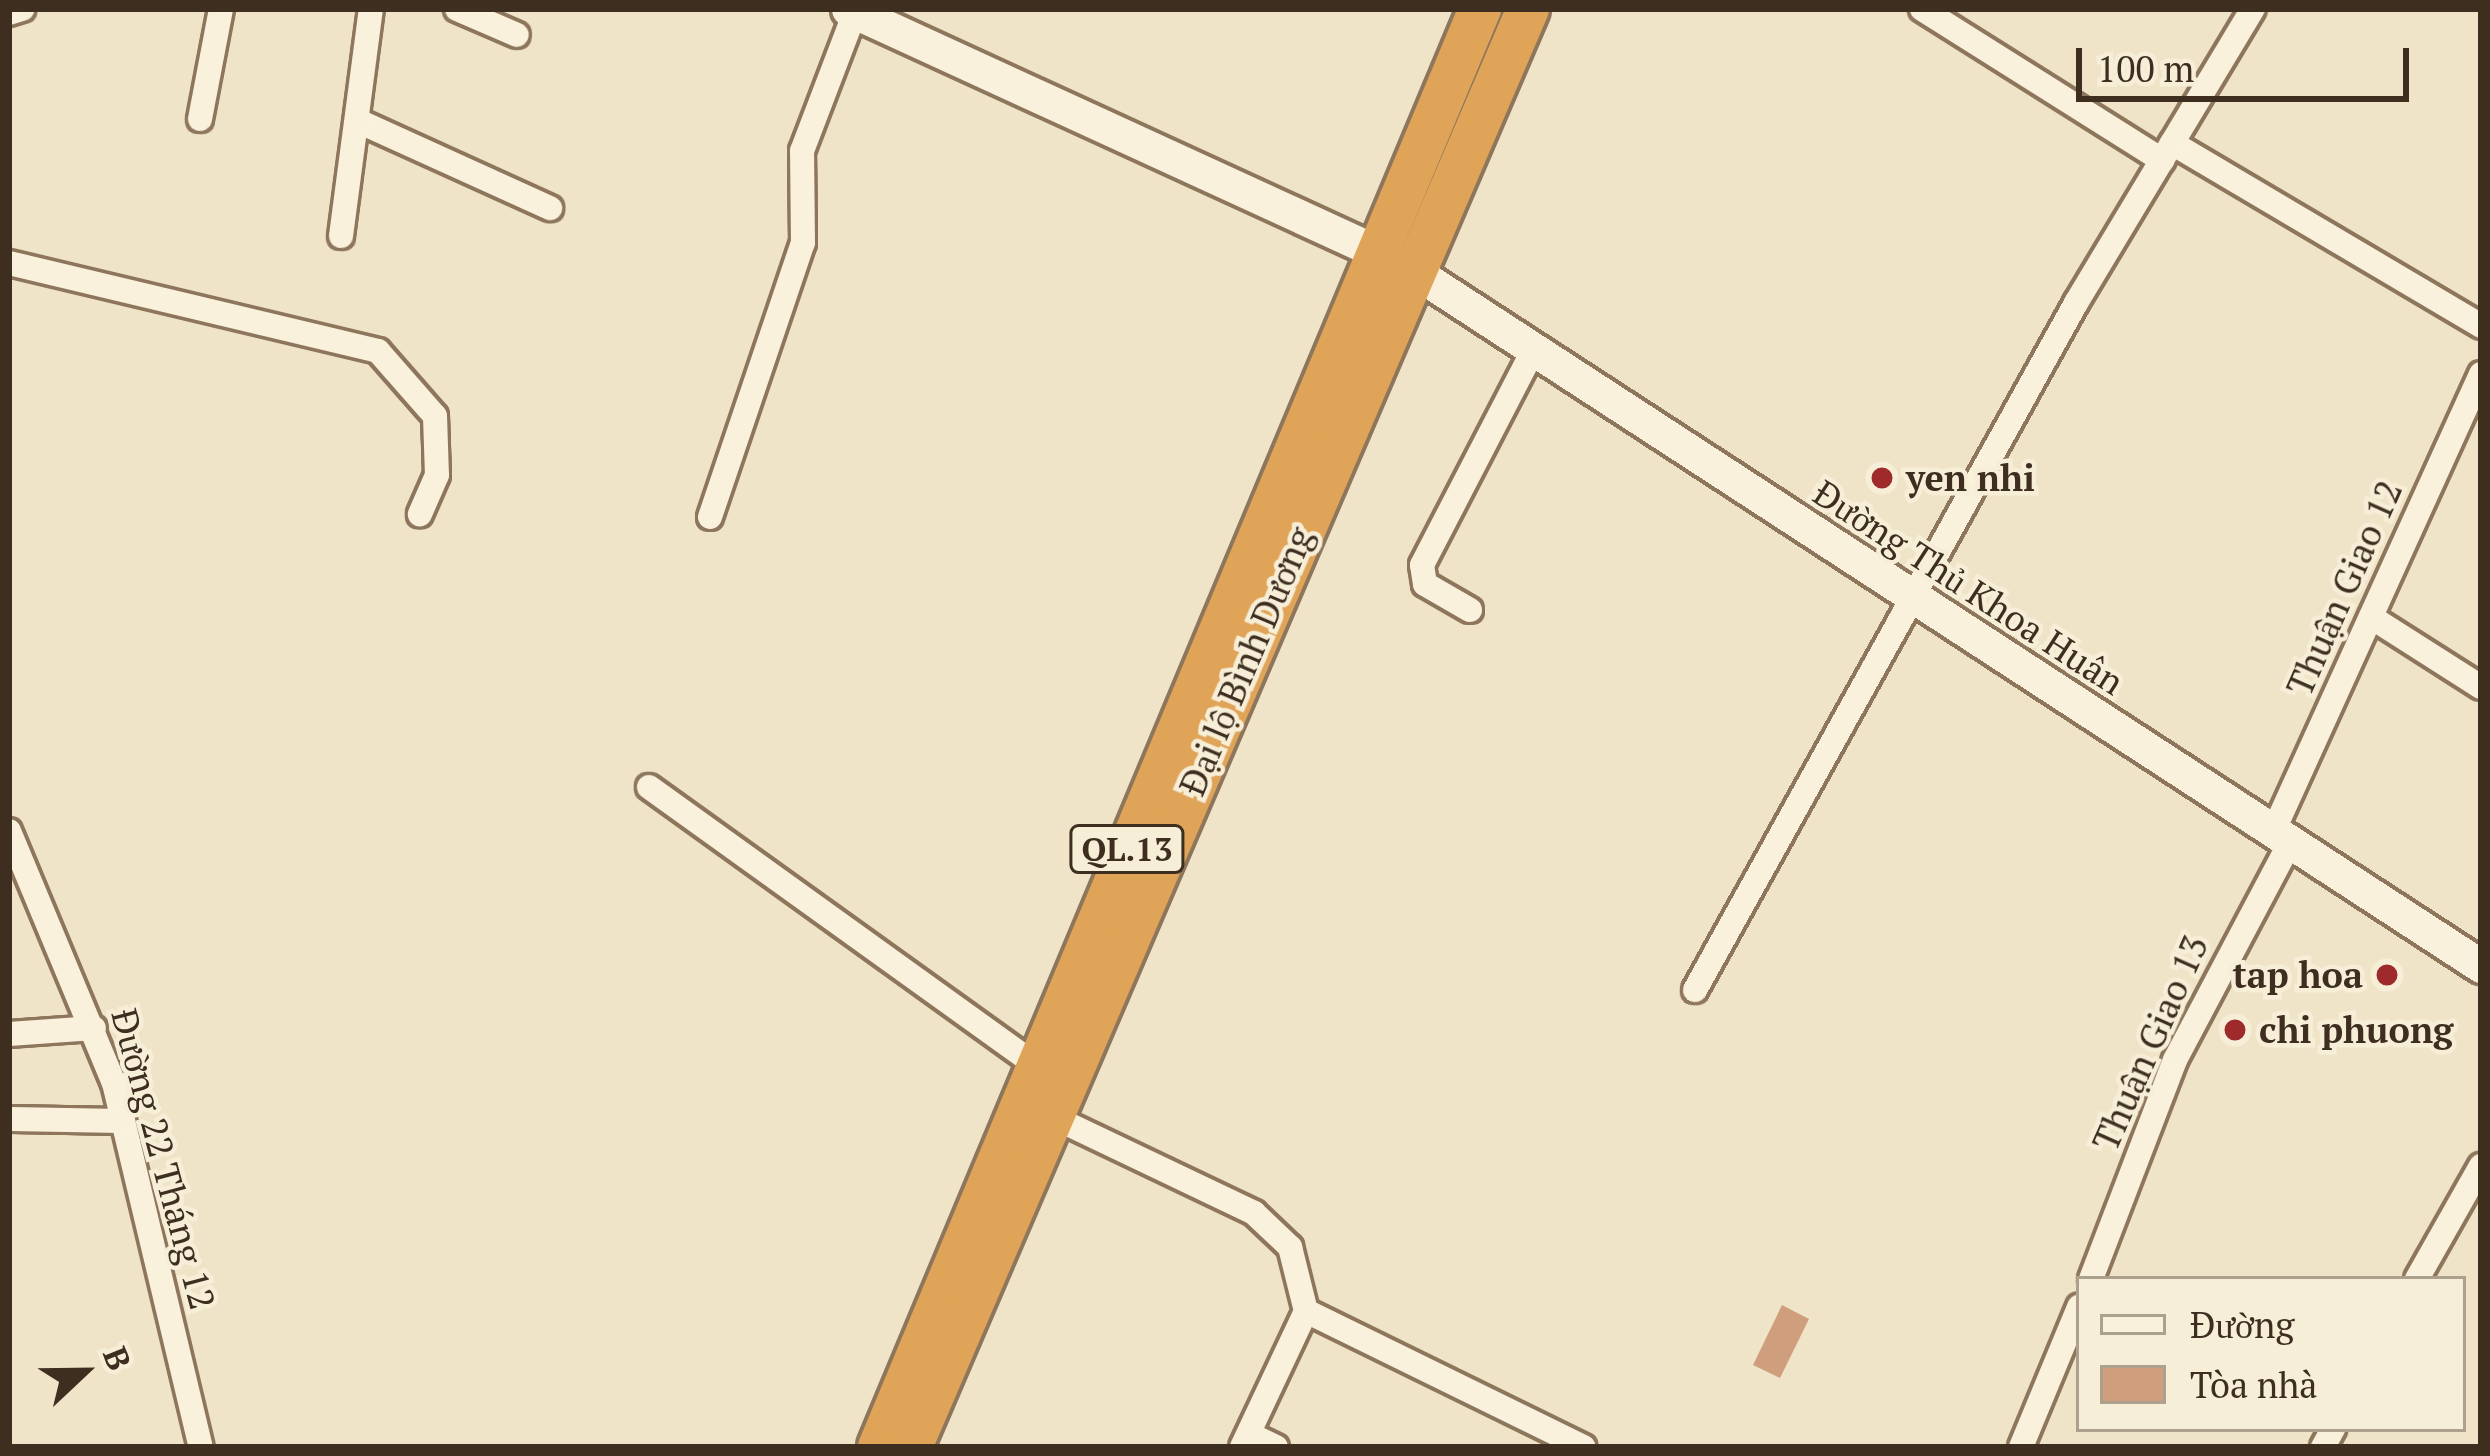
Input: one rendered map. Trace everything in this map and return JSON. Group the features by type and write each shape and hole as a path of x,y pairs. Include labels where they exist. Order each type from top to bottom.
{"highway":[{"name":"Đại lộ Bình Dương","path":"879,1447 1480,9"},
{"name":"Đại lộ Bình Dương","path":"911,1447 1528,9"},
{"path":"1376,251 1415,272"}],"main road":[{"path":"851,10 1376,251"},
{"name":"Đường Thủ Khoa Huân","path":"1415,272 2481,965"}],"street":[{"path":"9,13 22,9"},
{"path":"200,119 221,9"},
{"path":"341,236 371,9"},
{"path":"457,9 517,35"},
{"path":"1922,9 2481,326"},
{"path":"1695,990 1910,596 2253,9"},
{"path":"710,517 803,244 802,152 851,10"},
{"path":"358,121 550,208"},
{"path":"9,263 379,351 435,416 437,475 420,514"},
{"path":"1470,610 1425,584 1422,565 1535,347"},
{"name":"Thuận Giao 12","path":"2282,838 2371,617 2481,374"},
{"path":"2371,617 2481,687"},
{"path":"649,787 1037,1066"},
{"name":"Đường 22 Tháng 12","path":"9,831 94,1028 123,1121 201,1447"},
{"name":"Thuận Giao 13","path":"2092,1276 2175,1060 2282,838"},
{"path":"9,1034 94,1028"},
{"path":"1051,1116 1268,1222 1297,1261 1306,1311 1246,1440 1276,1447"},
{"path":"9,1119 123,1121"},
{"path":"2419,1276 2481,1166"},
{"path":"1306,1311 1584,1447"},
{"path":"2021,1447 2076,1314"}],"building":[{"path":"1782,1305 1809,1319 1780,1378 1753,1365"}],"place":[{"name":"yen nhi","path":"1882,478"},
{"name":"tap hoa","path":"2387,975"},
{"name":"chi phuong","path":"2235,1030"}]}
